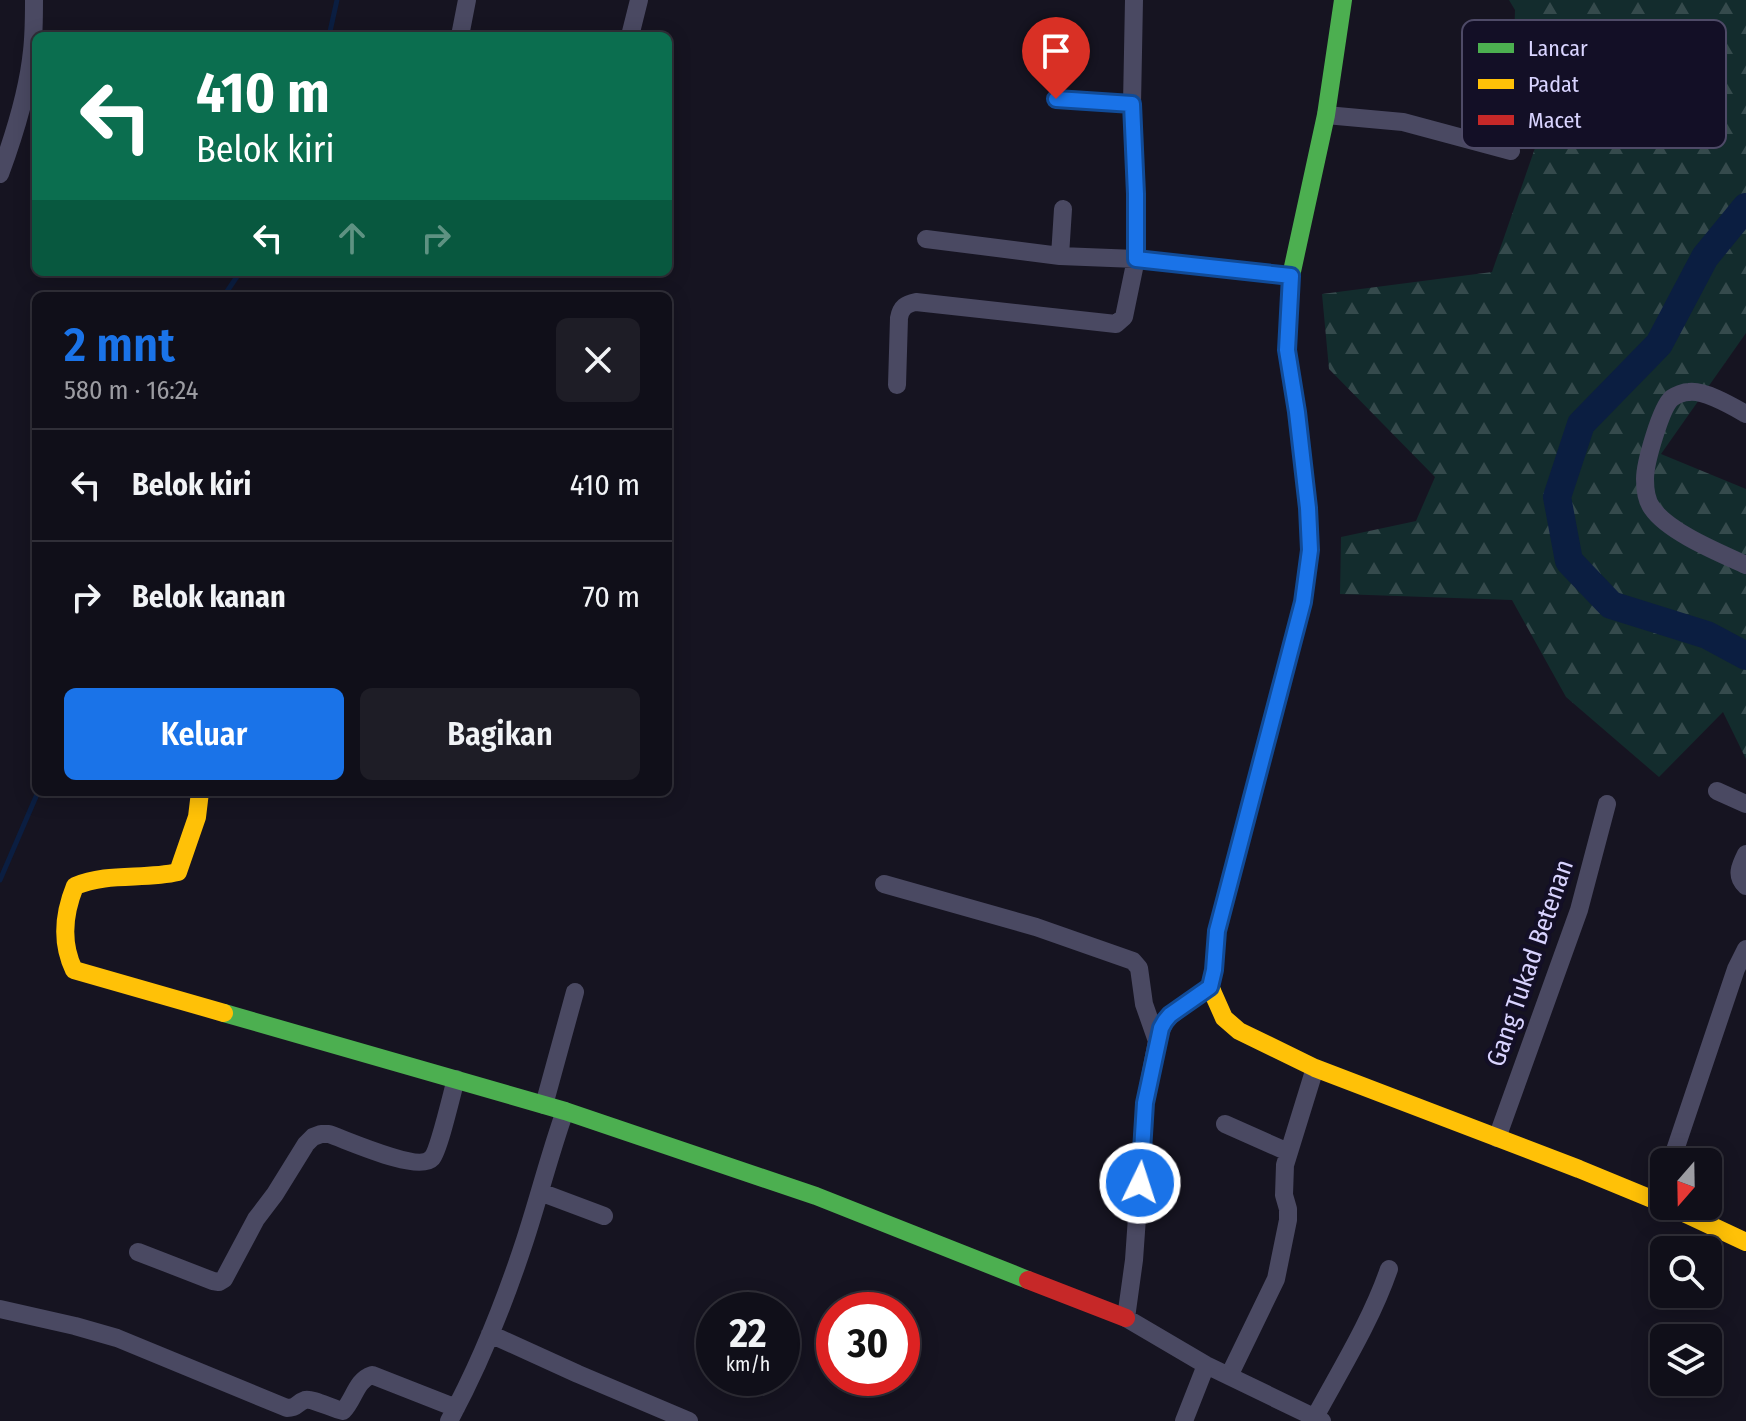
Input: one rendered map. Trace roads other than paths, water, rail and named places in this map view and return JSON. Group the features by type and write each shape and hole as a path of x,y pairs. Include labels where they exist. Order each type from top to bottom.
{"main road":[{"path":"1343,0 1326,115 1291,276 1287,350 1297,412 1310,550 1303,602 1217,931 1210,987 1224,1018 1239,1031 1315,1068 1650,1194"},
{"path":"200,796 197,817 178,872 160,877 115,877 75,886 70,898 65,934 69,962 74,970 565,1111 816,1196 1126,1318"},
{"path":"1704,1220 1746,1242"}],"street":[{"path":"33,32 34,0"},
{"path":"461,32 467,0"},
{"path":"631,32 639,0"},
{"path":"897,385 899,318 908,304 916,302 1116,324 1124,317 1136,259 1132,104 1134,0"},
{"path":"0,174 5,144 29,70 32,50"},
{"path":"1056,99 1132,104"},
{"path":"1326,115 1403,122 1462,138"},
{"path":"1500,148 1511,151"},
{"path":"1060,256 1063,209"},
{"path":"926,239 1060,256 1136,259 1291,276"},
{"path":"1746,414 1721,400 1693,391 1673,397 1666,405 1655,434 1645,476 1647,498 1661,518 1698,542 1746,565"},
{"path":"1717,791 1746,804"},
{"name":"Gang Tukad Betenan","path":"1497,1138 1579,910 1607,804"},
{"path":"1746,854 1739,874 1746,886"},
{"path":"884,884 1036,927 1133,961 1139,968 1144,1004 1157,1041"},
{"path":"1676,1148 1736,969 1746,949"},
{"path":"1210,987 1165,1021 1157,1041 1145,1103 1136,1237 1126,1318 1206,1365 1319,1419 1389,1269"},
{"path":"544,1105 575,992"},
{"path":"1181,1007 1217,1006"},
{"path":"1229,1376 1276,1279 1288,1220 1284,1195 1285,1165 1315,1068"},
{"path":"138,1252 219,1282 224,1279 256,1219 313,1137 329,1134 410,1163 424,1163 431,1159 437,1144 456,1079"},
{"path":"0,1309 117,1338 287,1408 309,1399 343,1411 365,1378 372,1375 452,1415 490,1334 524,1243 565,1111"},
{"path":"1225,1124 1288,1152"},
{"path":"540,1192 604,1216"},
{"path":"490,1334 689,1421"},
{"path":"1184,1421 1206,1365"}],"waterway":[{"path":"330,32 337,0"},
{"path":"1746,207 1705,257 1659,344 1581,424 1557,497 1569,561 1611,605 1707,635 1746,656"},
{"path":"227,292 237,276"},
{"path":"0,880 36,796"}]}
